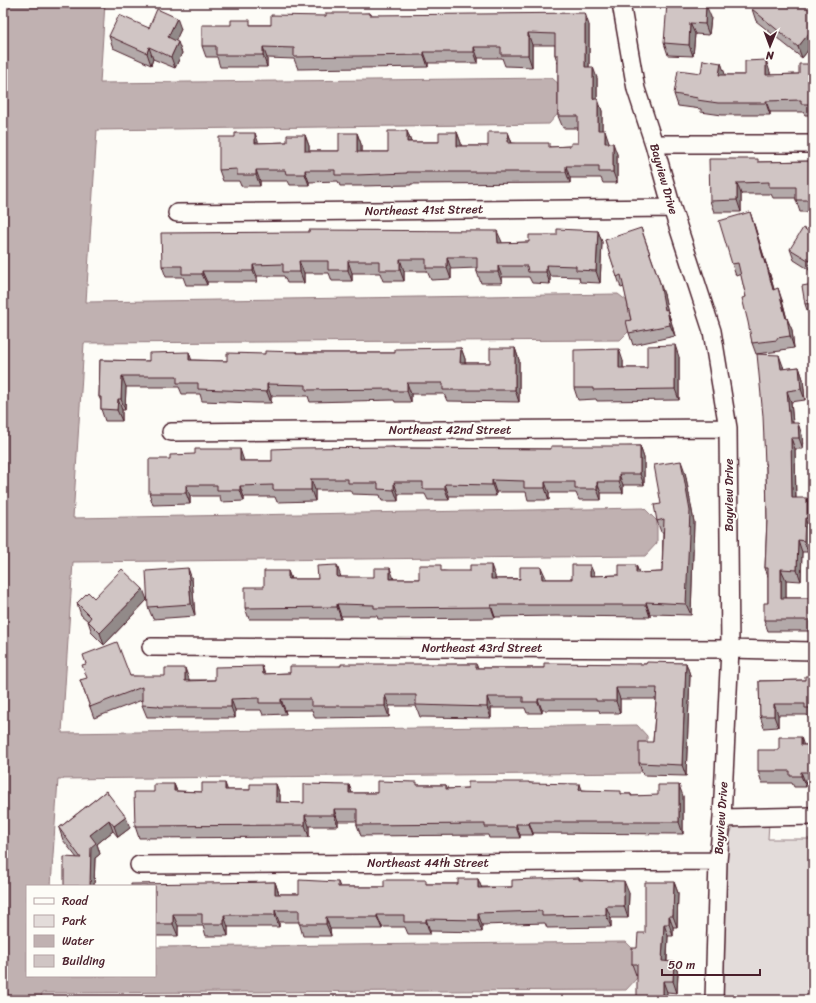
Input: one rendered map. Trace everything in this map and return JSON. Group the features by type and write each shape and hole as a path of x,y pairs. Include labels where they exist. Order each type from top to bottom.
{"street":[{"name":"Bayview Drive","path":"621,3 636,89 654,144 672,208 712,331 728,428 730,649 722,818 718,861 714,1000"},
{"path":"654,144 813,144"},
{"name":"Northeast 41st Street","path":"177,213 672,208"},
{"name":"Northeast 42nd Street","path":"171,432 728,428"},
{"name":"Northeast 43rd Street","path":"151,647 730,649 813,651"},
{"path":"722,818 813,816"},
{"name":"Northeast 44th Street","path":"138,865 718,861"}],"green space":[{"path":"769,823 768,839 813,839 813,1000 723,1000 728,838 733,828 743,824"}],"water":[{"path":"3,3 105,3 100,83 552,78 562,87 561,110 549,124 97,130 86,302 618,294 631,304 632,328 620,340 84,343 73,518 644,508 657,521 657,543 645,556 73,562 62,733 637,725 647,736 648,762 639,773 58,779 51,885 26,885 26,977 156,977 156,947 626,942 637,953 637,978 626,990 42,993 41,1000 3,1000"}],"building":[{"path":"667,3 692,3 706,5 705,24 690,23 689,45 664,43"},
{"path":"757,3 813,3 813,32 810,32 798,47 752,9"},
{"path":"157,9 177,18 168,37 178,42 171,57 149,47 147,53 109,36 119,15 149,28"},
{"path":"326,13 370,13 370,15 585,13 585,67 593,67 593,99 598,99 598,130 605,130 605,143 613,143 613,172 599,172 599,166 566,166 566,172 407,172 357,175 335,175 335,170 305,170 305,174 286,174 285,170 256,170 256,175 237,175 237,169 219,170 219,137 235,137 235,133 255,133 255,143 287,142 287,135 305,135 305,151 339,151 339,133 357,133 357,152 388,152 388,131 407,131 407,142 439,142 439,132 457,132 457,146 488,146 488,132 508,132 508,143 549,143 549,147 571,146 571,143 578,143 578,116 558,116 558,55 555,55 555,34 528,33 528,55 501,55 501,47 474,47 474,52 424,52 424,55 294,57 294,48 263,47 263,55 216,55 216,46 202,46 202,25 231,25 231,20 250,20 250,25 271,25 271,15 326,16"},
{"path":"703,60 721,63 719,75 745,75 745,61 766,60 766,75 799,74 799,64 813,64 813,104 801,104 801,100 766,101 766,103 718,103 697,100 698,98 674,94 678,70 701,73"},
{"path":"709,159 758,159 758,162 813,161 813,200 796,200 796,187 769,187 769,182 737,183 737,200 710,201"},
{"path":"750,212 773,290 778,288 786,319 787,318 790,336 777,338 777,340 752,343 742,298 746,297 738,263 732,264 719,221"},
{"path":"641,228 660,283 665,310 667,309 670,325 629,333 626,321 631,320 621,275 617,277 605,240"},
{"path":"803,228 813,234 813,263 790,249"},
{"path":"557,229 598,231 596,271 576,270 576,266 546,265 546,272 528,272 527,266 498,266 498,272 477,272 477,257 447,257 447,268 426,268 426,259 400,259 400,270 379,270 379,261 348,261 348,270 328,270 328,261 299,261 300,272 283,272 283,264 253,265 253,271 202,271 202,274 182,274 182,266 162,266 161,233 309,232 309,230 497,231 498,243 529,242 529,235 557,235"},
{"path":"813,284 813,303 805,304 802,286"},
{"path":"675,345 675,389 593,390 593,388 574,388 574,350 619,349 619,368 647,368 647,346"},
{"path":"461,348 460,363 490,363 490,348 515,348 515,390 443,390 443,383 407,383 407,391 391,391 391,389 306,390 306,385 267,384 267,392 198,389 198,383 177,383 177,376 122,376 121,399 118,399 117,410 101,409 101,397 99,397 100,360 149,361 149,353 189,352 189,360 227,361 227,353 265,354 265,351 297,353 395,353 395,349"},
{"path":"757,354 779,355 781,369 799,367 801,389 787,391 790,423 798,423 799,438 791,438 792,498 807,498 807,518 805,518 804,541 798,540 797,570 781,569 781,598 813,598 812,620 764,620 764,603 768,603 768,568 765,568 767,519 766,464"},
{"path":"551,446 640,446 640,474 619,474 619,482 597,482 597,489 575,489 575,482 545,482 545,488 524,488 524,481 492,480 492,485 445,484 445,489 423,489 423,482 394,482 394,490 378,489 378,483 348,483 348,479 311,479 311,490 273,490 273,485 240,486 240,490 217,490 217,485 186,485 186,493 149,493 149,459 170,459 170,455 195,454 195,449 240,449 240,461 272,461 272,449 394,447 551,449"},
{"path":"681,461 690,511 686,604 646,602 646,605 491,605 491,607 374,608 374,605 337,604 337,607 245,608 245,587 264,587 264,571 288,571 288,579 318,579 317,566 337,565 337,577 374,577 374,568 390,568 390,579 419,579 419,565 441,565 441,571 470,571 470,565 491,565 491,579 520,579 520,567 541,567 542,579 572,579 572,565 590,565 590,576 619,575 619,565 636,565 636,573 662,572 664,519 657,521 654,505 661,504 654,465"},
{"path":"188,568 191,604 148,607 146,571"},
{"path":"122,569 143,589 100,633 88,621 91,617 77,603 88,592 94,598"},
{"path":"117,642 130,676 165,676 165,668 185,668 185,681 215,680 215,667 262,666 263,674 290,673 290,666 341,666 341,664 476,664 476,668 544,668 544,663 686,663 682,765 639,763 639,742 653,742 657,688 616,688 616,701 596,701 596,699 538,699 538,702 523,702 523,697 487,697 487,707 416,705 416,695 385,695 385,706 311,706 311,699 281,699 281,703 259,703 259,698 231,699 231,707 159,707 142,705 142,687 90,707 80,680 87,678 82,665 86,664 83,655"},
{"path":"805,676 813,676 813,708 805,708 805,704 774,704 774,716 760,716 759,681 805,680"},
{"path":"779,737 801,737 801,745 813,745 813,772 801,772 801,776 790,776 790,771 758,771 758,750 779,750"},
{"path":"377,781 417,782 417,785 446,785 446,789 468,788 468,782 580,784 579,790 621,791 621,794 631,794 631,796 658,795 658,785 679,785 679,822 529,822 529,824 516,824 516,827 485,827 485,824 357,825 357,809 334,809 334,815 305,815 305,825 135,826 134,792 154,792 154,784 174,784 174,791 202,792 202,783 225,783 225,790 250,790 250,784 276,784 276,802 304,803 304,784 349,785 349,793 377,793"},
{"path":"106,791 126,817 114,826 109,820 90,835 96,843 91,847 90,885 64,885 64,857 81,858 59,828"},
{"path":"579,878 579,880 624,881 624,906 606,906 606,915 542,916 542,911 478,913 478,920 426,919 426,922 404,922 404,915 377,915 377,917 326,917 326,924 299,924 299,910 275,910 275,915 224,915 224,924 202,924 202,914 173,914 173,924 156,924 156,885 131,885 275,882 275,894 299,894 299,880 338,882 338,887 384,887 384,880 426,880 426,884 458,884 458,879 478,879 478,888 512,887 512,880"},
{"path":"645,882 674,882 673,916 669,916 669,924 664,924 662,961 674,962 673,981 663,981 663,1000 637,1000 637,964 632,964 632,948 637,948 638,933 645,933"},
{"path":"465,998 517,999 517,1000 445,1000"},
{"path":"546,998 568,998 568,1000 546,1000"}]}
